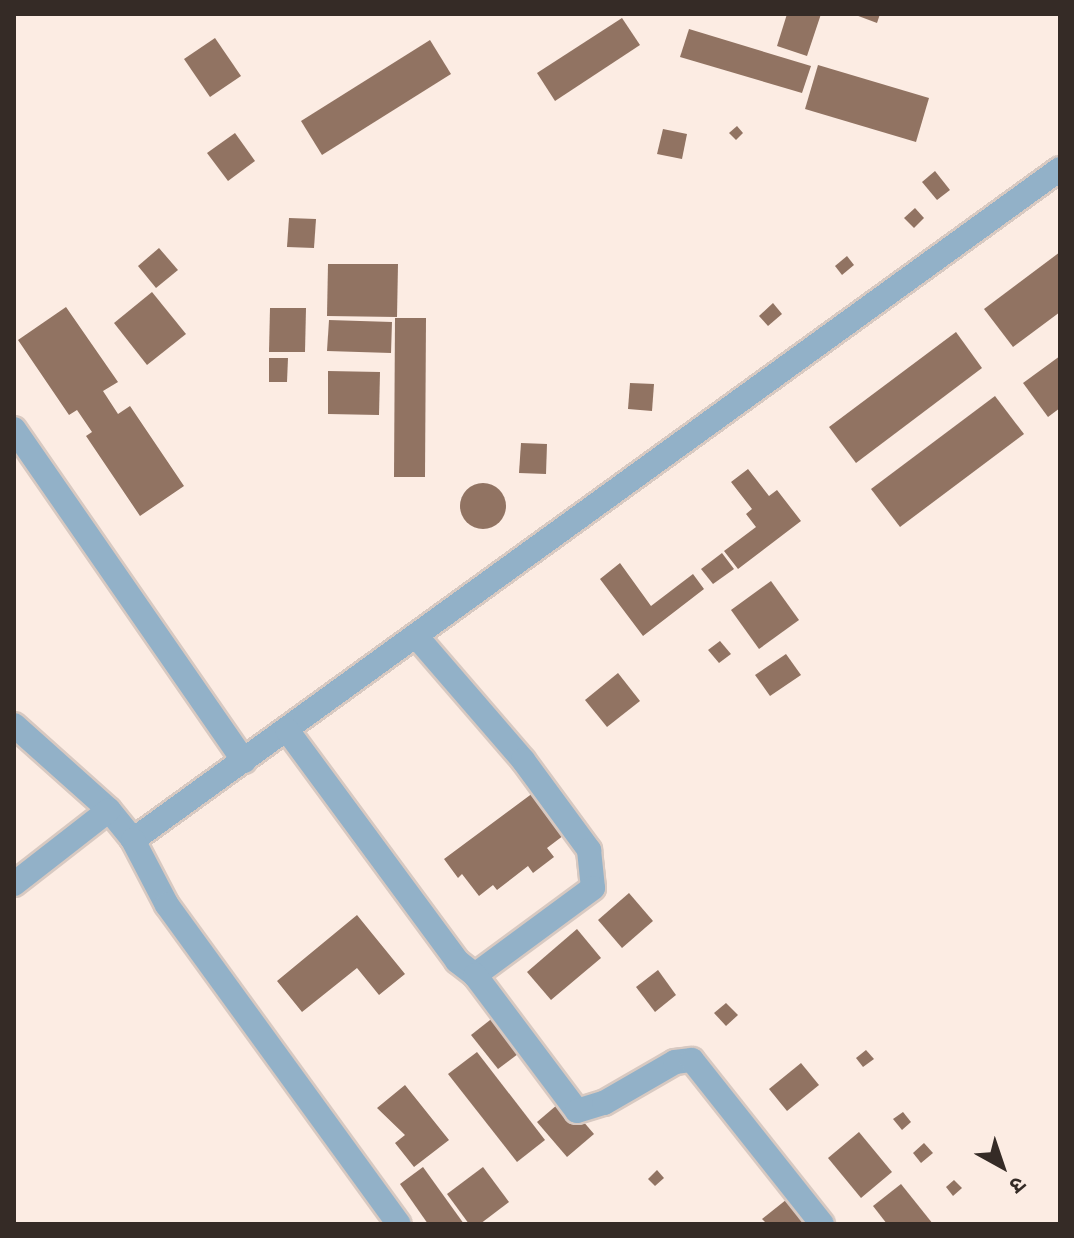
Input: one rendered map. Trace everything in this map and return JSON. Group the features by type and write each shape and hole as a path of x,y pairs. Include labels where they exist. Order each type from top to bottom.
{"street":[{"path":"133,840 1060,169"},
{"path":"14,429 244,761"},
{"path":"416,636 523,760 589,850 593,888 475,975"},
{"path":"14,725 109,810 133,840 167,905 399,1224"},
{"path":"287,730 457,961 475,975 577,1111 604,1103 675,1062 692,1060 822,1224"},
{"path":"14,884 109,810"}],"building":[{"path":"787,14 821,14 807,56 777,46"},
{"path":"853,14 880,14 877,23"},
{"path":"622,18 640,45 555,101 537,73"},
{"path":"689,29 811,66 802,93 680,57"},
{"path":"215,38 241,76 210,97 184,59"},
{"path":"430,40 451,74 322,155 301,121"},
{"path":"818,65 929,98 916,142 805,109"},
{"path":"737,126 743,133 736,140 729,133"},
{"path":"663,129 687,134 682,159 657,154"},
{"path":"235,133 255,161 228,181 207,153"},
{"path":"935,171 950,190 937,200 922,182"},
{"path":"915,208 924,218 914,228 904,218"},
{"path":"289,218 316,219 314,248 287,247"},
{"path":"159,248 178,270 156,288 138,266"},
{"path":"1060,252 1060,312 1013,347 984,309"},
{"path":"847,256 854,265 842,275 835,266"},
{"path":"328,264 398,264 397,317 327,316"},
{"path":"152,292 186,334 147,365 114,323"},
{"path":"773,303 782,314 768,326 759,316"},
{"path":"66,307 118,382 103,391 118,414 130,406 184,486 140,516 86,436 92,432 77,410 69,415 18,340"},
{"path":"270,308 306,308 305,352 269,352"},
{"path":"395,318 426,318 425,477 394,477"},
{"path":"329,320 392,322 391,353 327,351"},
{"path":"956,332 982,368 856,463 829,427"},
{"path":"1060,356 1060,408 1048,417 1023,383"},
{"path":"269,358 288,358 287,382 269,382"},
{"path":"328,371 380,372 379,415 328,414"},
{"path":"630,383 654,384 652,411 628,409"},
{"path":"995,396 1024,434 900,527 871,489"},
{"path":"521,443 547,444 546,474 519,473"},
{"path":"748,469 769,496 777,490 801,521 738,569 724,551 756,527 746,514 752,509 731,482"},
{"path":"483,483 500,489 506,506 500,523 483,529 466,523 460,506 466,489"},
{"path":"722,553 734,569 713,584 701,569"},
{"path":"620,563 651,606 693,574 704,589 643,636 600,579"},
{"path":"771,581 799,620 759,649 731,610"},
{"path":"720,641 731,654 719,663 708,650"},
{"path":"786,654 801,675 770,696 755,675"},
{"path":"618,673 640,701 607,727 585,700"},
{"path":"541,787 572,829 547,848 554,857 533,873 528,866 497,890 493,885 479,896 462,874 458,878 444,859"},
{"path":"629,893 653,921 622,948 598,920"},
{"path":"357,915 405,974 379,995 357,968 302,1012 277,981"},
{"path":"577,929 601,958 551,1000 527,972"},
{"path":"658,970 676,995 655,1012 636,987"},
{"path":"726,1003 738,1015 726,1026 714,1013"},
{"path":"499,1013 526,1048 498,1069 471,1035"},
{"path":"866,1050 874,1059 863,1067 856,1058"},
{"path":"477,1052 545,1140 517,1162 448,1074"},
{"path":"801,1063 819,1085 787,1111 769,1089"},
{"path":"405,1085 449,1140 414,1167 395,1143 405,1135 377,1108"},
{"path":"564,1099 594,1134 567,1157 537,1122"},
{"path":"903,1112 911,1122 902,1130 893,1119"},
{"path":"859,1132 892,1172 861,1198 828,1158"},
{"path":"924,1143 933,1153 921,1163 913,1153"},
{"path":"423,1167 464,1224 428,1224 400,1184"},
{"path":"483,1167 509,1202 480,1224 469,1224 447,1194"},
{"path":"657,1170 664,1178 655,1186 648,1179"},
{"path":"954,1180 962,1188 953,1196 946,1187"},
{"path":"901,1184 933,1224 887,1224 873,1206"},
{"path":"801,1188 813,1224 767,1224 762,1219"}]}
